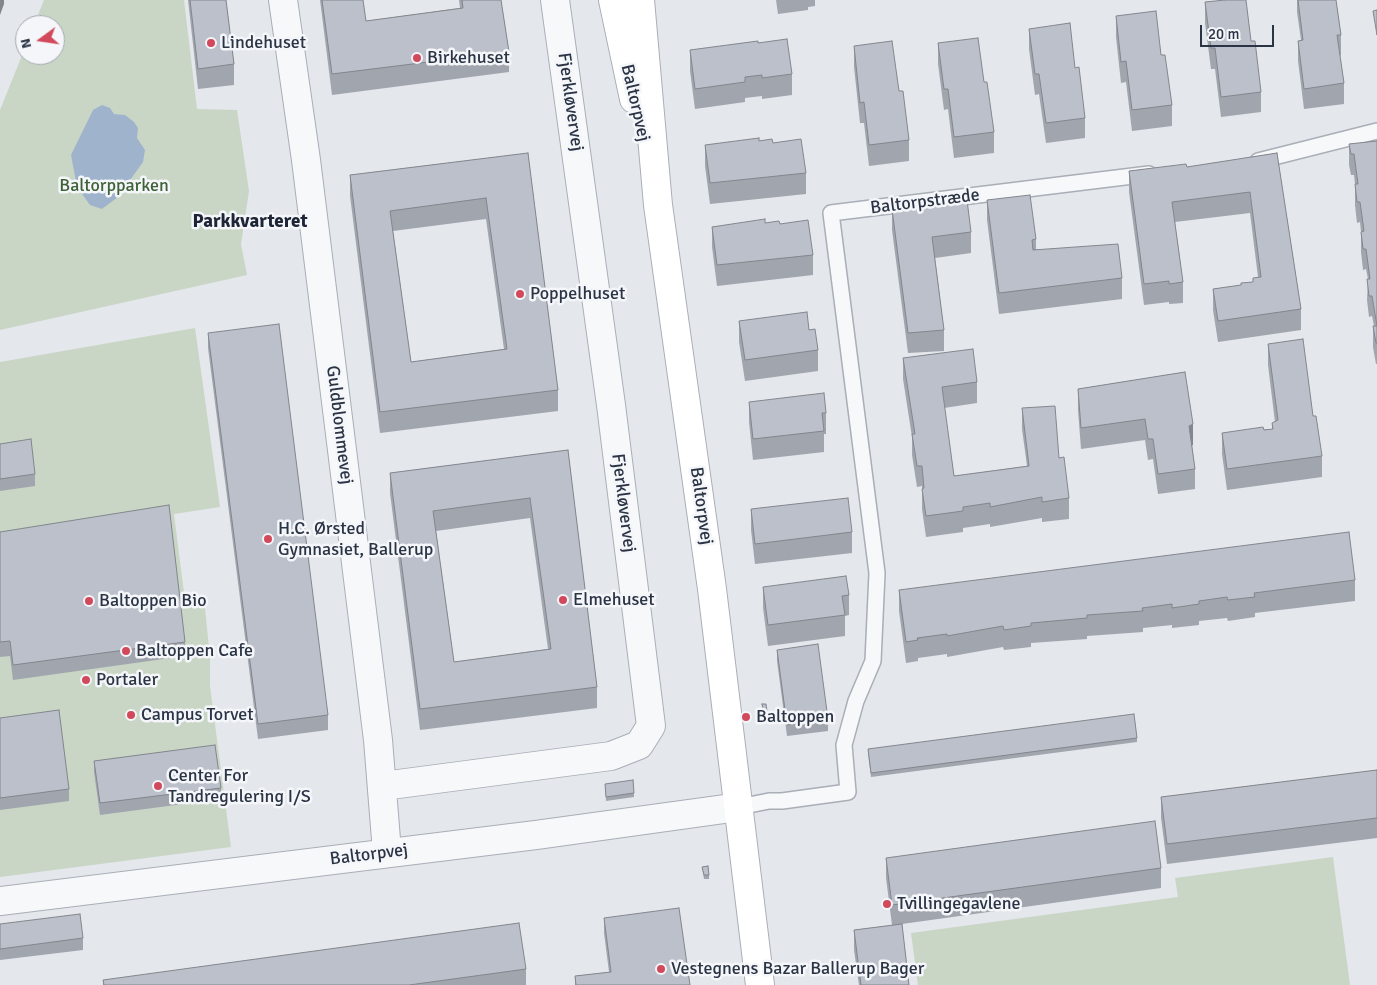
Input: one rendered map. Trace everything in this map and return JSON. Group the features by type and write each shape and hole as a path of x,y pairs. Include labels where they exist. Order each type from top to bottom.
{"street":[{"name":"Guldblommevej","path":"283,0 346,476 383,786 386,852"},
{"name":"Fjerkløvervej","path":"383,786 610,756 639,745 651,726 609,386 555,0"},
{"name":"Baltorpvej","path":"613,0 658,205"},
{"name":"Baltorpvej","path":"640,0 658,205 712,589 760,985"},
{"name":"Baltorpvej","path":"0,901 739,807"}],"lane":[{"path":"1243,163 1262,161 1309,147 1377,131"},
{"name":"Baltorpstræde","path":"739,807 769,801 848,792 844,745 856,701 872,661 877,573 831,213 1168,172"}],"green space":[{"name":"Baltorpparken","path":"44,0 184,0 197,109 237,110 249,191 241,244 247,275 0,330 0,110 18,65 65,65 65,15 38,15"},
{"path":"195,328 220,507 174,514 185,601 204,599 210,657 210,686 231,847 0,877 0,362"},
{"path":"1333,857 1350,985 918,985 911,933 1178,897 1175,878"}],"water":[{"path":"102,105 110,108 114,114 125,115 134,122 138,128 137,138 145,150 143,162 118,197 102,209 90,205 77,187 71,155 93,110"}],"building":[{"name":"Lindehuset","path":"190,0 226,0 234,64 198,69"},
{"name":"Birkehuset","path":"322,0 363,0 366,21 463,8 462,0 501,0 509,52 332,74"},
{"path":"1246,0 1251,41 1255,41 1261,92 1221,97 1215,48 1211,48 1205,2"},
{"path":"1298,0 1336,0 1341,35 1337,35 1344,83 1304,89 1298,41 1303,40"},
{"path":"1377,10 1377,35 1373,11"},
{"path":"1156,11 1161,55 1165,55 1172,105 1132,110 1126,61 1121,62 1116,16"},
{"path":"1070,23 1075,68 1079,67 1085,118 1046,123 1039,74 1035,74 1029,29"},
{"path":"978,38 994,132 954,137 948,89 944,89 938,43"},
{"path":"787,39 792,74 762,78 762,75 745,77 745,82 695,89 690,50"},
{"path":"892,41 899,91 903,91 909,140 869,145 864,102 860,103 854,46"},
{"path":"759,138 759,141 772,139 773,143 801,139 806,173 710,183 705,145"},
{"path":"1377,141 1377,326 1372,296 1369,296 1367,279 1370,279 1366,249 1363,249 1361,232 1364,231 1360,202 1357,202 1355,184 1358,184 1354,154 1351,154 1349,144"},
{"name":"Poppelhuset","path":"528,153 558,390 380,412 350,175","holes":["486,198 507,349 411,362 390,211"]},
{"path":"1277,153 1301,309 1218,321 1213,289 1253,282 1253,278 1261,277 1250,192 1172,202 1183,282 1169,284 1169,281 1144,284 1129,171 1186,164 1187,167"},
{"path":"1030,195 1036,239 1032,240 1033,250 1118,244 1122,278 999,293 987,200"},
{"path":"953,199 954,202 967,200 971,232 932,237 944,330 908,333 892,209"},
{"path":"765,219 765,223 779,221 780,224 808,220 813,255 717,265 712,227"},
{"path":"807,312 809,330 815,329 818,350 745,360 739,321"},
{"name":"H.C. Ørsted Gymnasiet, Ballerup","path":"279,324 328,715 258,724 208,333"},
{"path":"1373,326 1377,326 1377,343 1376,343"},
{"path":"1303,339 1313,416 1316,416 1322,456 1227,469 1222,433 1263,427 1264,430 1273,429 1272,423 1278,420 1268,344"},
{"path":"973,349 977,382 942,387 954,476 1029,466 1022,408 1055,406 1059,458 1064,457 1069,498 1042,502 1042,497 990,507 990,503 963,507 963,511 926,516 922,489 924,488 922,466 917,466 912,434 915,434 903,358"},
{"path":"1185,372 1193,424 1189,426 1195,469 1158,474 1153,439 1148,439 1145,419 1081,428 1078,389"},
{"path":"824,393 826,413 822,413 824,431 753,439 749,402"},
{"path":"31,439 35,474 0,479 0,444"},
{"name":"Elmehuset","path":"568,450 597,687 420,709 390,473","holes":["530,498 551,649 454,662 433,511"]},
{"path":"848,498 852,532 755,544 751,509"},
{"name":"Baltoppen Bio","path":"169,505 185,642 13,665 10,641 0,642 0,532"},
{"path":"1349,532 1355,580 1254,593 1255,597 1228,600 1227,597 1199,601 1199,604 1172,608 1172,604 1142,608 1143,611 1087,615 1087,618 1031,623 1031,626 1004,630 1003,626 947,636 947,634 917,638 918,640 906,642 899,590"},
{"path":"846,576 849,595 842,596 845,615 768,625 763,587"},
{"path":"818,644 828,719 787,725 777,650"},
{"path":"762,704 766,704 767,712 764,713"},
{"path":"59,710 69,789 0,798 0,718"},
{"path":"1134,714 1137,738 871,773 868,749"},
{"name":"Center For Tandregulering I/S","path":"215,745 221,788 100,803 94,761"},
{"path":"1377,770 1377,818 1167,844 1161,797"},
{"path":"633,780 634,793 606,797 605,784"},
{"path":"1155,821 1161,868 892,905 886,858"},
{"path":"708,866 709,875 704,875 702,867"},
{"path":"679,908 690,985 576,985 575,976 611,972 604,918"},
{"path":"80,914 83,938 0,949 0,924"},
{"path":"519,923 526,969 409,985 104,985 103,980"},
{"path":"902,924 909,985 861,985 854,930"}],"place":[{"name":"Lindehuset","path":"211,43"},
{"name":"Birkehuset","path":"417,58"},
{"name":"Poppelhuset","path":"520,294"},
{"name":"H.C. Ørsted Gymnasiet, Ballerup","path":"268,539"},
{"name":"Elmehuset","path":"563,600"},
{"name":"Baltoppen Bio","path":"89,601"},
{"name":"Baltoppen Cafe","path":"126,651"},
{"name":"Portaler","path":"86,680"},
{"name":"Campus Torvet","path":"131,715"},
{"name":"Baltoppen","path":"746,717"},
{"name":"Center For Tandregulering I/S","path":"158,786"},
{"name":"Tvillingegavlene","path":"887,904"},
{"name":"Vestegnens Bazar Ballerup Bager","path":"661,969"}],"district":[{"name":"Parkkvarteret","path":"250,222"}]}
